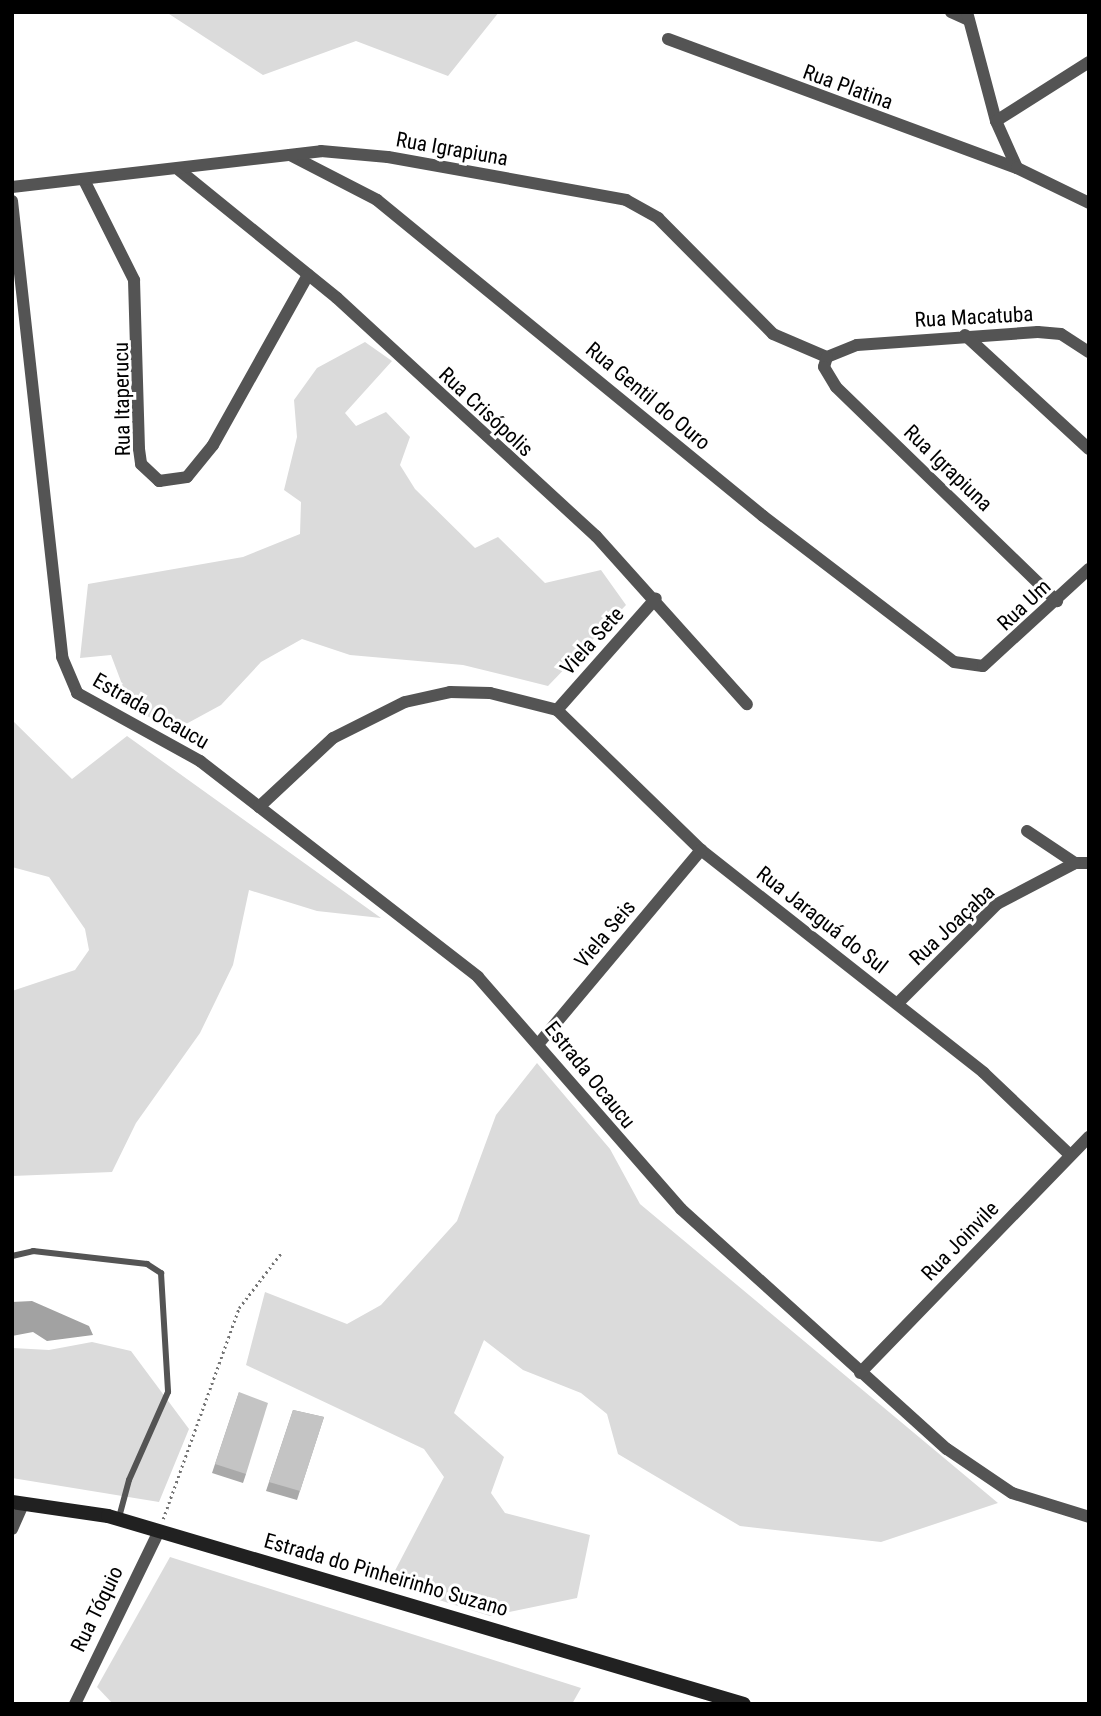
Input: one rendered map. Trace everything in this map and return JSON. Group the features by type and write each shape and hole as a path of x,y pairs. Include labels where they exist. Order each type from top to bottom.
{"main road":[{"name":"Estrada do Pinheirinho Suzano","path":"18,1503 119,1520 744,1704"}],"street":[{"path":"951,12 967,15 996,121 1017,168"},
{"name":"Rua Platina","path":"668,38 1017,168 1089,204"},
{"path":"996,121 1089,62"},
{"name":"Rua Igrapiuna","path":"12,187 179,170 286,154 388,157 626,200 658,218 773,334 827,357 824,367 836,387 1057,601"},
{"name":"Rua Gentil do Ouro","path":"286,154 377,200 931,649 968,667 983,666"},
{"name":"Rua Crisópolis","path":"179,170 308,275 656,598 747,704"},
{"name":"Rua Itaperucu","path":"84,180 134,280 139,449 141,464 159,481 187,477 213,445 308,275"},
{"name":"Estrada Ocaucu","path":"12,201 62,657 78,693 200,761 478,977 540,1042 663,1191 860,1373 1003,1488 1089,1517"},
{"name":"Rua Macatuba","path":"827,357 857,345 965,335 1061,334 1089,352"},
{"path":"965,335 1089,449"},
{"name":"Rua Um","path":"983,666 1089,569"},
{"name":"Viela Sete","path":"557,710 656,598"},
{"path":"259,807 333,738 405,702 450,692 490,692 557,710"},
{"name":"Rua Jaraguá do Sul","path":"557,710 701,849 898,1003 1070,1155"},
{"path":"1027,831 1075,863"},
{"name":"Viela Seis","path":"540,1042 701,849"},
{"name":"Rua Joaçaba","path":"898,1003 997,904 1075,863 1089,863"},
{"name":"Rua Joinvile","path":"860,1373 1089,1137"},
{"path":"12,1529 18,1503"},
{"name":"Rua Tóquio","path":"75,1704 158,1533"}],"lane":[{"path":"12,1256 33,1251 147,1264 160,1273 168,1392 128,1480 119,1520"}],"path":[{"path":"158,1533 239,1308 281,1253"}],"shaded area":[{"path":"166,12 499,12 448,76 356,41 263,75"},
{"path":"365,342 392,361 345,413 356,426 386,412 410,437 400,465 415,489 475,548 498,537 545,583 601,570 626,605 548,686 463,665 350,655 302,639 261,662 221,705 175,730 131,708 111,655 80,658 88,584 243,557 300,534 301,502 284,490 297,437 294,400 317,368"},
{"path":"12,720 72,779 127,736 381,918 317,911 249,890 233,965 200,1033 136,1123 112,1172 12,1176 12,991 75,970 89,950 85,929 49,877 12,867"},
{"path":"537,1063 610,1149 640,1204 998,1503 881,1542 740,1526 618,1454 607,1414 581,1393 523,1370 484,1340 454,1413 504,1457 491,1493 505,1513 590,1535 577,1598 490,1616 388,1584 444,1477 424,1449 246,1365 265,1292 347,1324 381,1305 457,1221 496,1115"},
{"path":"32,1301 89,1326 93,1335 47,1341 33,1332 12,1336 12,1302"},
{"path":"92,1342 131,1351 189,1429 159,1502 12,1478 12,1348 49,1350"},
{"path":"170,1557 581,1688 572,1704 113,1704 97,1687"}],"building":[{"path":"239,1392 268,1403 246,1474 215,1464"},
{"path":"293,1410 324,1417 300,1491 269,1482"}]}
